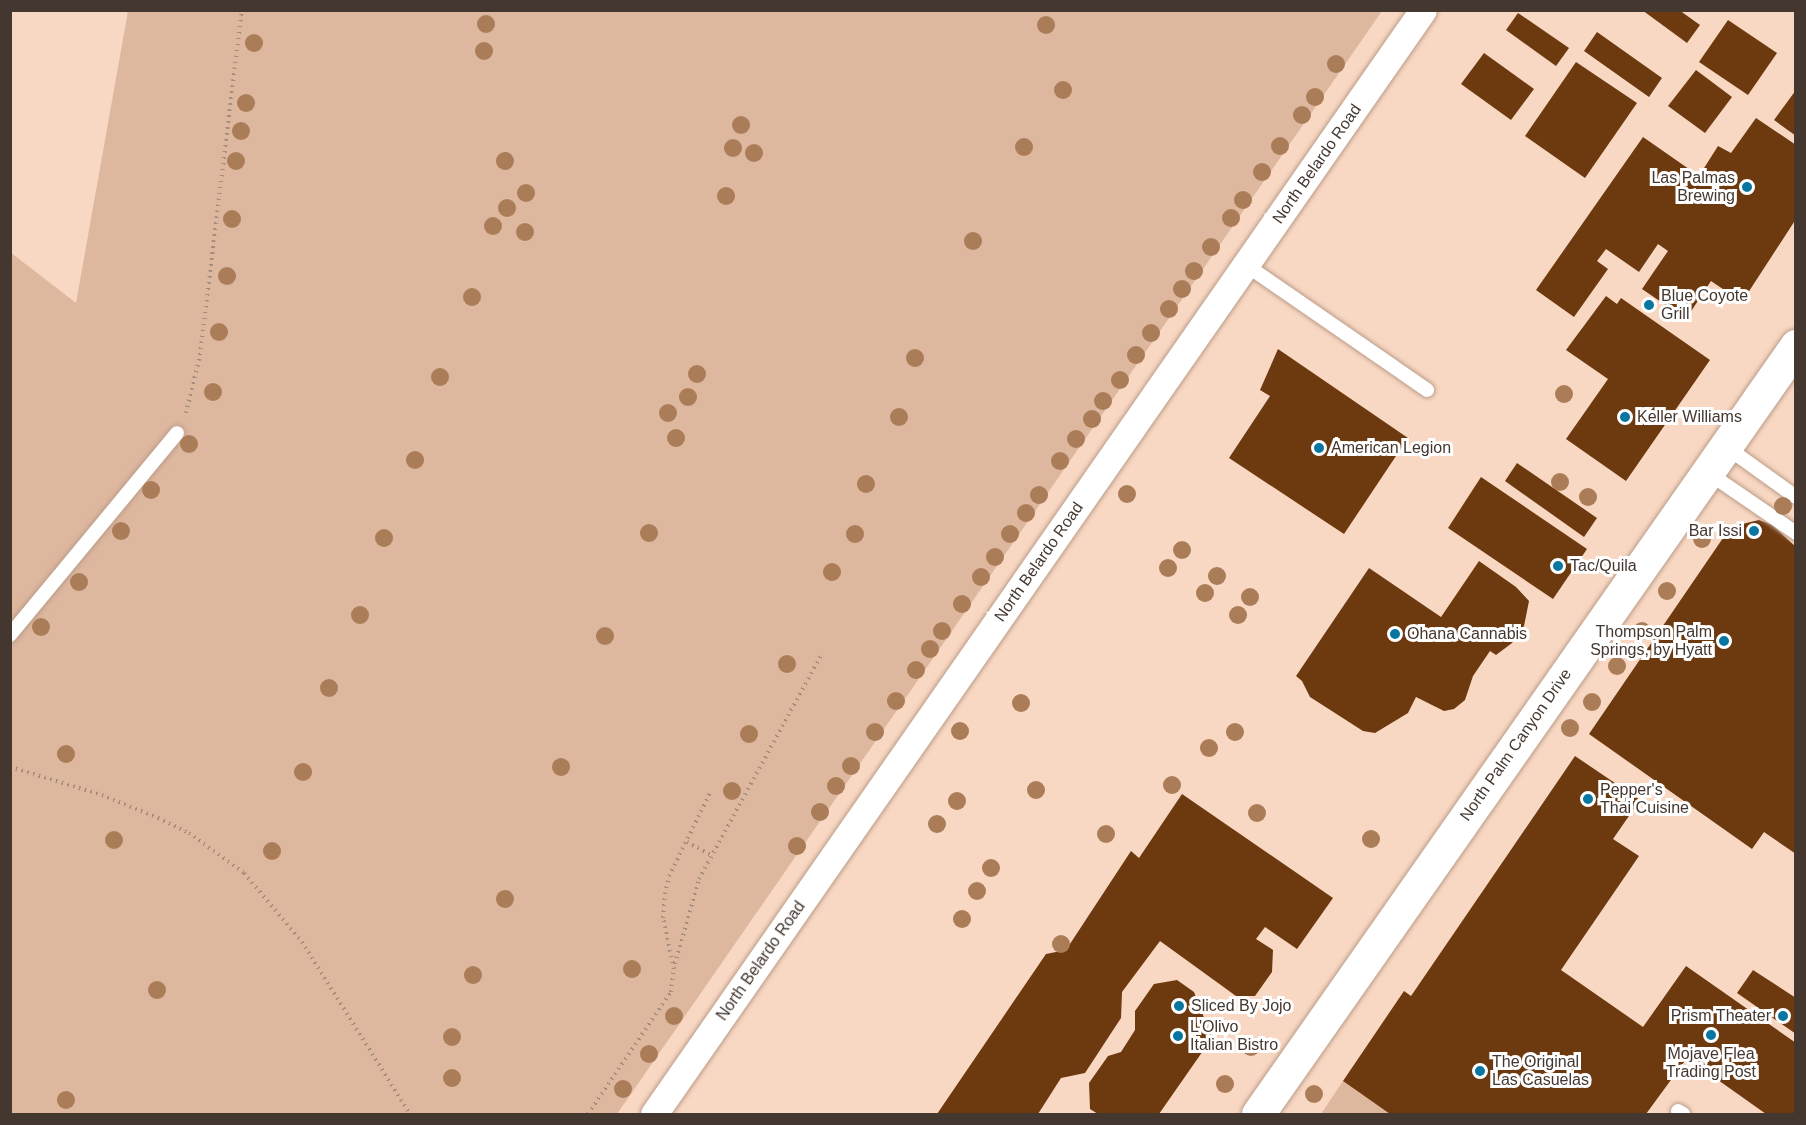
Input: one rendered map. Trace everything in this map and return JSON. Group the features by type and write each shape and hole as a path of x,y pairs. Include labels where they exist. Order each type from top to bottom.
{"main road":[{"name":"North Palm Canyon Drive","path":"1258,1114 1796,346"}],"street":[{"name":"North Belardo Road","path":"654,1114 1423,10"}],"lane":[{"path":"1246,265 1427,390"},
{"path":"10,636 177,433"},
{"path":"1725,446 1796,497"},
{"path":"1707,472 1796,533"}],"path":[{"path":"177,433 189,405 200,355 242,10"},
{"path":"588,1114 671,992 674,969 699,879 821,655"},
{"path":"10,767 102,795 158,818 189,833 244,873 302,942 410,1114"},
{"path":"674,969 663,906 669,876 710,793"},
{"path":"687,842 711,855"}],"shaded area":[{"path":"128,11 1382,11 617,1114 11,1114 10,252 76,303"},
{"path":"1343,1081 1390,1114 1321,1114"}],"building":[{"path":"1642,10 1679,10 1700,25 1687,43"},
{"path":"1518,13 1569,48 1556,66 1506,30"},
{"path":"1728,20 1777,53 1748,95 1699,62"},
{"path":"1597,32 1662,78 1649,97 1584,51"},
{"path":"1484,53 1534,89 1511,120 1461,84"},
{"path":"1576,62 1637,103 1585,178 1525,136"},
{"path":"1696,70 1732,97 1705,133 1668,106"},
{"path":"1796,90 1796,136 1774,120"},
{"path":"1756,118 1796,145 1796,219 1742,302 1711,281 1686,319 1642,289 1668,251 1658,244 1639,272 1606,249 1597,261 1608,269 1574,317 1536,290 1643,137 1699,176 1718,146 1731,153"},
{"name":"Keller Williams","path":"1606,296 1617,304 1621,298 1710,360 1626,481 1566,439 1608,379 1566,350"},
{"name":"American Legion","path":"1278,349 1408,438 1344,534 1229,458 1270,396 1260,390"},
{"path":"1517,463 1597,518 1584,537 1505,481"},
{"path":"1481,477 1587,549 1553,599 1448,528"},
{"name":"Thompson Palm Springs, by Hyatt","path":"1759,520 1772,525 1796,547 1796,854 1764,832 1752,849 1589,734 1723,538 1734,526"},
{"name":"Ohana Cannabis","path":"1479,561 1516,587 1529,601 1524,626 1512,643 1496,655 1490,651 1473,676 1465,700 1454,709 1444,711 1416,697 1408,713 1375,733 1363,731 1310,697 1302,681 1296,676 1369,568 1441,617"},
{"path":"1575,756 1640,800 1613,839 1639,856 1561,970 1643,1027 1686,966 1796,1043 1796,1114 1766,1114 1687,1058 1646,1114 1390,1114 1343,1081 1404,991 1411,996"},
{"path":"1182,794 1333,898 1297,949 1265,927 1256,939 1273,950 1272,972 1255,996 1236,996 1160,941 1122,992 1121,1018 1085,1073 1061,1078 1038,1114 937,1114 1046,954 1066,950 1131,851 1139,858"},
{"name":"Prism Theater","path":"1753,970 1796,998 1796,1034 1737,993"},
{"path":"1177,980 1194,992 1212,1038 1159,1114 1098,1114 1090,1109 1089,1083 1108,1056 1121,1052 1135,1030 1135,1011 1154,984"}],"place":[{"name":"Las Palmas Brewing","path":"1747,187"},
{"name":"Blue Coyote Grill","path":"1649,305"},
{"name":"Keller Williams","path":"1625,417"},
{"name":"American Legion","path":"1319,448"},
{"name":"Bar Issi","path":"1754,531"},
{"name":"Tac/Quila","path":"1558,566"},
{"name":"Ohana Cannabis","path":"1395,634"},
{"name":"Thompson Palm Springs, by Hyatt","path":"1724,641"},
{"name":"Pepper's Thai Cuisine","path":"1588,799"},
{"name":"Sliced By Jojo","path":"1179,1006"},
{"name":"Prism Theater","path":"1783,1016"},
{"name":"Mojave Flea Trading Post","path":"1711,1035"},
{"name":"L'Olivo Italian Bistro","path":"1178,1036"},
{"name":"The Original Las Casuelas","path":"1480,1071"}]}
